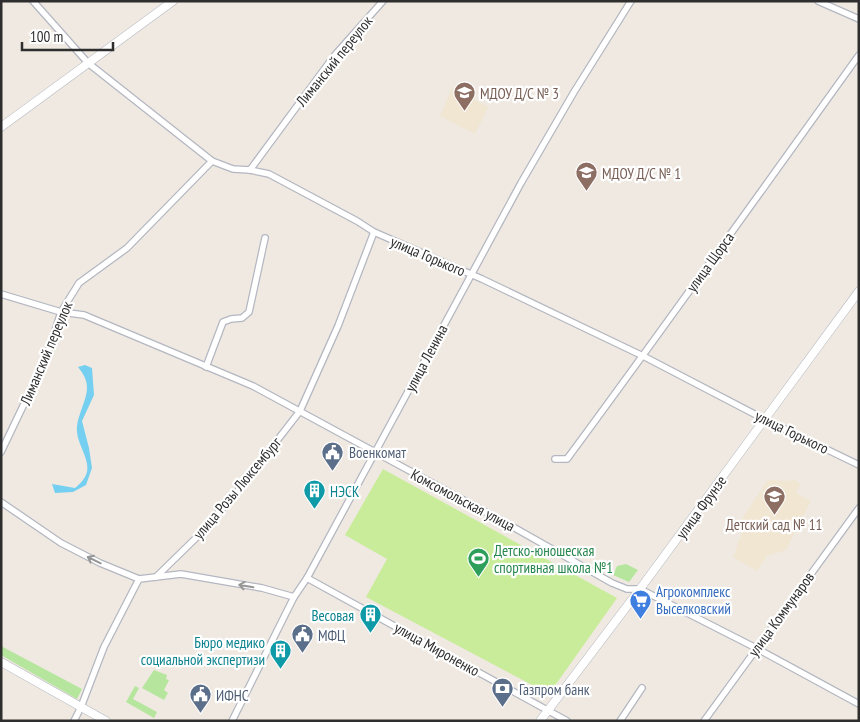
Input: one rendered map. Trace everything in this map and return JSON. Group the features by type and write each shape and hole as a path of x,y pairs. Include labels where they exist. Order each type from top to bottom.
{"main road":[{"path":"1,127 173,1"},
{"name":"улица Фрунзе","path":"540,721 640,589 859,291"},
{"path":"1,662 106,721"}],"street":[{"name":"улица Горького","path":"33,1 88,63 212,161 233,170 250,170 269,174 374,232 491,283 643,356 764,420 859,464"},
{"name":"Лиманский переулок","path":"250,170 334,56 382,1"},
{"name":"улица Ленина","path":"232,721 294,597 307,578 521,183 574,92 631,1"},
{"path":"818,1 859,19"},
{"name":"улица Щорса","path":"555,459 567,459 859,55"},
{"name":"Лиманский переулок","path":"1,452 47,356 61,312 79,283 127,248 212,161"},
{"name":"улица Розы Люксембург","path":"156,577 198,536 237,492 300,411 338,326 374,232"},
{"path":"206,367 223,322 242,318 249,312 265,238"},
{"name":"Комсомольская улица","path":"1,294 61,312 84,315 253,386 506,523 612,583 627,590 640,589 756,648 859,704"},
{"path":"1,502 61,544 100,563 140,579 181,574 262,588 294,597"},
{"name":"улица Коммунаров","path":"704,721 859,508"},
{"name":"улица Мироненко","path":"307,578 567,721"},
{"path":"74,721 92,685 104,647 140,579"},
{"path":"620,721 642,688"}],"shaded area":[{"name":"МДОУ Д/С № 3","path":"452,88 488,107 475,134 440,116"},
{"name":"Детский сад № 11","path":"793,479 800,484 796,493 811,501 786,550 767,556 757,571 733,557 742,534 735,529 768,480 791,481"}],"green space":[{"name":"Детско-юношеская спортивная школа №1","path":"383,469 617,598 549,694 366,597 387,559 345,535"},
{"path":"626,564 638,570 629,582 613,575 617,566"},
{"path":"1,646 82,689 77,699 1,655"},
{"path":"154,670 167,675 166,679 169,680 164,690 168,693 164,700 142,688"},
{"path":"135,686 139,688 133,699 157,712 154,718 126,702"}],"water":[{"path":"85,365 92,368 94,395 82,421 92,468 86,485 73,492 55,493 52,484 75,488 87,472 87,462 77,431 77,425 87,393 85,377 78,367"}],"place":[{"name":"МДОУ Д/С № 3","path":"464,112"},
{"name":"МДОУ Д/С № 1","path":"586,192"},
{"name":"Военкомат","path":"333,471"},
{"name":"НЭСК","path":"314,510"},
{"name":"Детский сад № 11","path":"774,515"},
{"name":"Детско-юношеская спортивная школа №1","path":"478,578"},
{"name":"Агрокомплекс Выселковский","path":"640,619"},
{"name":"Весовая","path":"370,634"},
{"name":"МФЦ","path":"302,654"},
{"name":"Бюро медико социальной экспертизи","path":"281,670"},
{"name":"Газпром банк","path":"503,708"},
{"name":"ИФНС","path":"200,714"}]}
